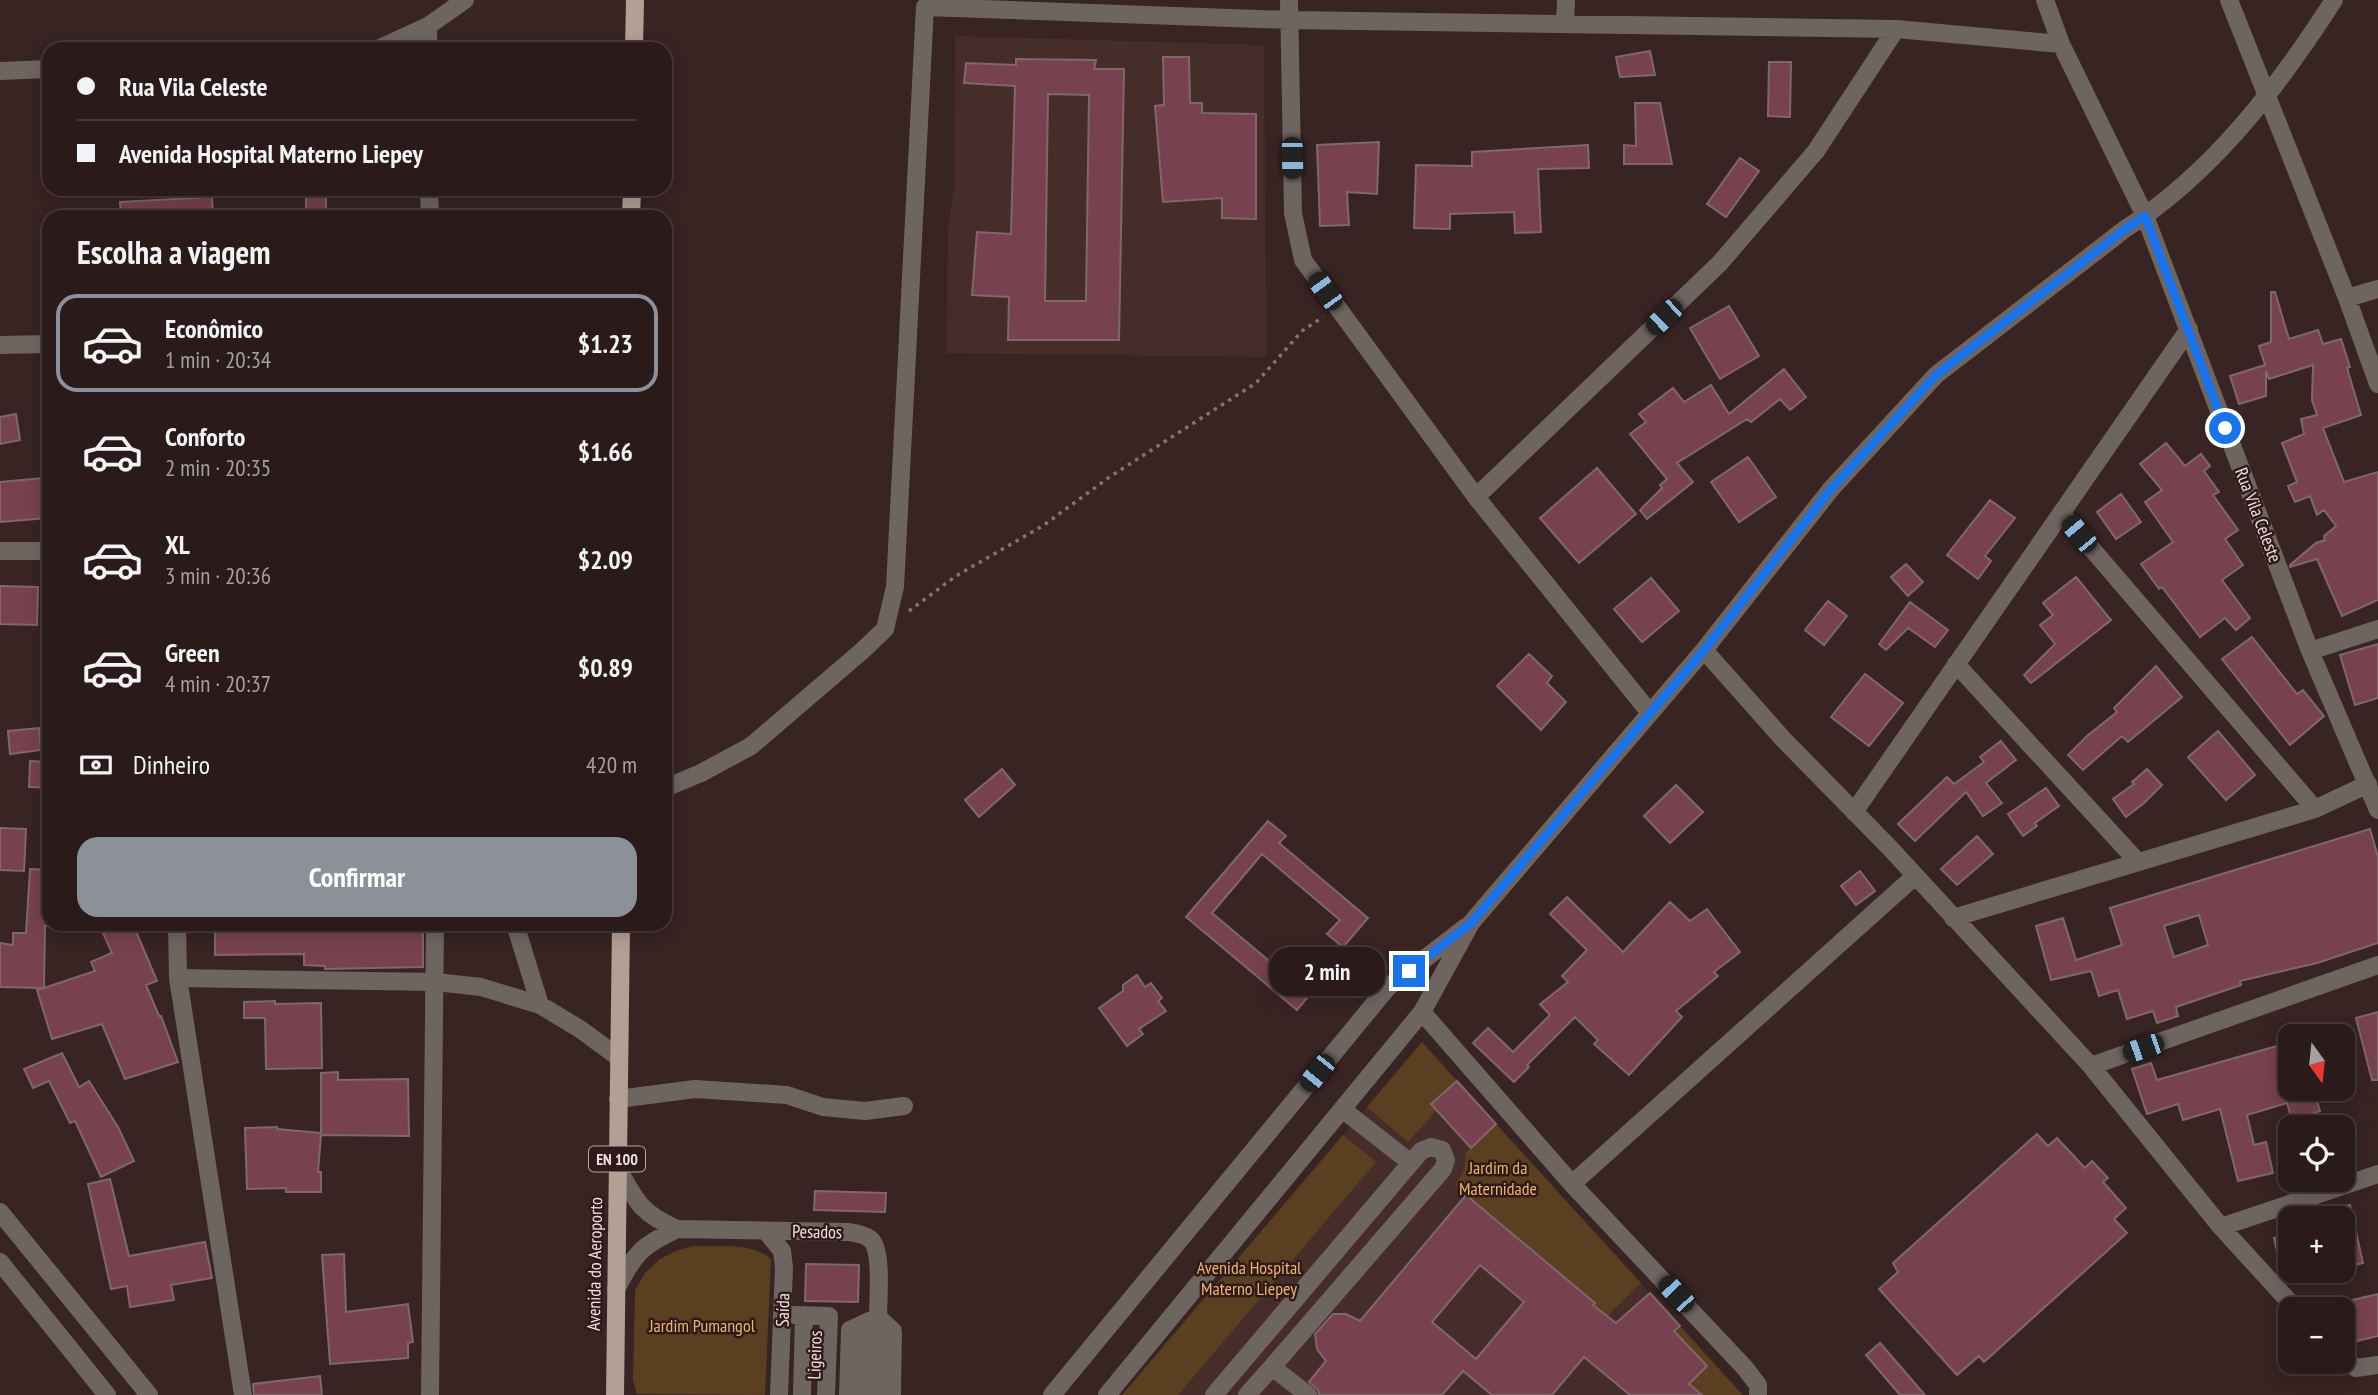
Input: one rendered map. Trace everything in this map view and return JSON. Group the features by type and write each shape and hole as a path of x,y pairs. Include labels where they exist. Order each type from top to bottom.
{"main road":[{"path":"634,42 635,0"},
{"name":"Avenida do Aeroporto","path":"615,1395 621,931"}],"street":[{"path":"393,42 428,26 466,0"},
{"path":"1289,0 1293,213 1303,260 1476,497 1650,713"},
{"path":"1565,23 1566,0"},
{"name":"Rua Vila Celeste","path":"2045,0 2061,44 2145,216 2310,652 2378,810"},
{"path":"2229,0 2268,94 2378,384"},
{"path":"1107,1395 1422,1012 1471,923 1704,650 1831,489 1936,375 2145,216 2208,163 2268,94 2334,0"},
{"path":"672,785 751,746 885,629 895,587 925,7 1289,20 1896,29 2061,44"},
{"path":"428,26 428,42"},
{"path":"1476,497 1720,263 1816,151 1896,29"},
{"path":"0,71 42,69"},
{"path":"2347,298 2378,289"},
{"path":"1854,812 2189,329"},
{"path":"0,345 42,344"},
{"path":"2061,513 2315,809"},
{"path":"0,551 42,551"},
{"path":"2310,652 2378,629"},
{"path":"1704,650 1783,739 1915,876 2091,1066 2221,1227 2285,1297"},
{"path":"1956,664 2137,862"},
{"path":"1952,918 2315,809 2368,784"},
{"path":"1572,1184 1915,876"},
{"path":"1052,1395 1388,987 1471,923"},
{"path":"177,931 178,978 243,1395"},
{"path":"430,1395 435,931"},
{"path":"517,931 540,1005"},
{"path":"2091,1066 2378,965"},
{"path":"178,978 436,982 481,987 540,1005 580,1029 618,1057"},
{"path":"1422,1012 1572,1184 1745,1368 1758,1385 1758,1395"},
{"path":"618,1099 695,1089 786,1096 823,1107 865,1111 904,1106"},
{"path":"1342,1109 1411,1163"},
{"path":"1214,1395 1421,1151 1431,1147 1442,1150 1446,1160 1443,1169 1247,1395"},
{"path":"617,1167 637,1204 654,1220 677,1229 766,1231"},
{"path":"2221,1227 2378,1174"},
{"path":"0,1212 149,1395"},
{"path":"616,1289 636,1254 653,1241 677,1229"},
{"name":"Saída","path":"766,1231 782,1251 784,1268 779,1395"},
{"name":"Pesados","path":"766,1231 863,1234 872,1240 878,1250 863,1395"},
{"path":"0,1262 107,1395"},
{"path":"783,1296 811,1315"},
{"name":"Ligeiros","path":"791,1395 811,1315"},
{"name":"Ligeiros","path":"802,1395 811,1315"},
{"name":"Ligeiros","path":"811,1315 813,1395"},
{"name":"Ligeiros","path":"811,1315 826,1395"},
{"name":"Pesados","path":"848,1395 850,1330 871,1320"},
{"name":"Pesados","path":"871,1320 877,1395"},
{"name":"Pesados","path":"871,1320 892,1331 892,1395"},
{"path":"2355,1367 2378,1365"},
{"path":"1272,1367 1308,1395"}],"path":[{"path":"885,629 956,576 1044,526 1111,476 1256,383 1302,331 1337,307"}],"shaded area":[{"path":"955,36 1264,45 1266,357 946,353 948,230 954,188"},
{"path":"1422,1042 1650,1293 1741,1395 1122,1395"}],"green space":[{"path":"1422,1042 1457,1081 1431,1104 1437,1110 1408,1142 1367,1107"},
{"name":"Jardim da Maternidade","path":"1496,1124 1641,1283 1593,1330 1518,1395 1595,1303 1455,1185 1463,1170 1465,1153"},
{"name":"Avenida Hospital Materno Liepey","path":"1343,1135 1376,1162 1178,1395 1122,1395"},
{"name":"Jardim Pumangol","path":"693,1246 744,1248 771,1259 765,1395 637,1394 633,1380 635,1290 645,1273 660,1259"},
{"path":"1680,1326 1741,1395 1702,1395 1651,1352"}],"building":[{"path":"1650,51 1655,75 1620,77 1616,57"},
{"path":"1163,57 1189,57 1190,103 1202,103 1202,113 1256,114 1256,219 1222,218 1222,198 1163,202 1155,106 1164,105"},
{"path":"1016,59 1096,60 1094,69 1124,69 1119,340 1008,340 1009,297 972,295 977,232 1011,234 1015,86 964,83 966,63 1016,65","holes":["1048,94 1089,95 1086,301 1045,301"]},
{"path":"1769,62 1791,62 1790,117 1768,116"},
{"path":"1635,103 1660,103 1672,164 1624,164 1624,145 1636,146"},
{"path":"1379,142 1377,194 1347,192 1349,225 1320,226 1317,145"},
{"path":"1588,145 1589,168 1538,169 1541,232 1515,233 1514,212 1450,214 1450,229 1414,228 1416,165 1472,166 1472,152"},
{"path":"1740,158 1759,171 1726,217 1707,204"},
{"path":"306,196 326,196 326,210 306,210"},
{"path":"212,197 213,210 121,210 120,202"},
{"path":"2271,292 2275,292 2289,339 2318,330 2323,344 2341,339 2361,415 2323,428 2344,482 2378,472 2378,600 2342,616 2317,559 2290,567 2316,543 2325,540 2324,536 2336,526 2324,510 2317,515 2310,496 2295,502 2288,486 2297,482 2282,443 2304,434 2301,419 2317,415 2312,400 2313,365 2269,379 2266,371 2266,396 2239,404 2230,376 2265,365 2259,346 2271,342"},
{"path":"1729,306 1759,356 1720,379 1690,328"},
{"path":"1784,369 1806,397 1790,410 1780,399 1751,422 1747,419 1677,463 1693,482 1647,519 1640,510 1662,488 1660,485 1667,479 1630,434 1646,422 1639,414 1673,388 1684,402 1711,385 1729,414"},
{"path":"16,414 20,440 0,444 0,417"},
{"path":"2166,443 2185,466 2201,454 2210,466 2204,471 2219,492 2213,495 2238,530 2225,539 2243,565 2222,580 2250,618 2236,630 2225,618 2200,637 2141,564 2173,542 2145,502 2162,490 2140,464"},
{"path":"1748,457 1776,497 1739,522 1711,482"},
{"path":"1597,468 1636,514 1579,563 1540,518"},
{"path":"42,478 42,518 0,522 0,482"},
{"path":"2121,494 2141,522 2116,539 2097,512"},
{"path":"1990,500 2015,518 1985,556 1991,561 1978,579 1947,555"},
{"path":"1906,564 1923,582 1908,596 1891,577"},
{"path":"2076,577 2111,620 2031,683 2024,675 2055,644 2040,625 2053,615 2043,603"},
{"path":"1651,578 1679,611 1642,642 1614,609"},
{"path":"0,586 38,587 37,625 0,624"},
{"path":"1828,601 1847,616 1824,645 1805,630"},
{"path":"1910,602 1948,630 1935,647 1908,628 1886,650 1879,644"},
{"path":"2252,637 2297,694 2303,690 2324,716 2290,745 2222,659"},
{"path":"2378,644 2378,698 2355,705 2340,655"},
{"path":"1529,654 1552,676 1547,683 1566,702 1541,730 1497,686"},
{"path":"2156,666 2182,697 2128,742 2122,736 2083,770 2068,755 2117,712 2114,708"},
{"path":"1865,674 1903,703 1869,746 1831,717"},
{"path":"39,728 41,750 10,754 8,731"},
{"path":"2218,731 2255,775 2226,800 2188,757"},
{"path":"2001,741 2016,760 1986,783 2002,803 1983,816 1966,792 1915,841 1898,824 1947,777 1954,784 1984,762 1980,757"},
{"path":"30,761 42,762 42,788 29,787"},
{"path":"1002,769 1015,785 979,817 965,800"},
{"path":"2147,769 2162,785 2126,817 2113,799 2134,784 2132,782"},
{"path":"1676,785 1703,812 1670,843 1644,816"},
{"path":"2046,788 2059,806 2035,823 2037,826 2023,836 2008,814"},
{"path":"1268,821 1286,836 1279,843 1368,918 1343,947 1327,934 1340,920 1262,854 1212,913 1292,980 1308,960 1326,975 1297,1010 1186,917"},
{"path":"0,828 26,829 24,871 0,870"},
{"path":"2370,829 2378,857 2378,943 2317,963 2240,981 2241,985 2176,1007 2178,1016 2157,1023 2153,1011 2127,1019 2118,990 2099,996 2091,971 2051,980 2036,926 2063,918 2076,960 2122,945 2110,908","holes":["2199,915 2208,945 2174,957 2164,926"]},
{"path":"1977,836 1993,854 1957,885 1941,869"},
{"path":"30,869 42,870 44,988 95,971 91,962 112,953 102,931 136,931 157,981 146,985 178,1062 125,1079 102,1024 52,1039 37,990 43,988 0,987 0,943 13,945 13,933 26,933"},
{"path":"1860,871 1875,891 1856,905 1841,886"},
{"path":"1567,897 1623,952 1670,902 1690,921 1707,909 1740,952 1714,972 1718,976 1676,1011 1682,1017 1629,1075 1594,1044 1598,1040 1575,1017 1527,1065 1529,1067 1514,1082 1473,1043 1488,1028 1513,1052 1550,1015 1540,1004 1568,982 1562,976 1587,950 1550,914"},
{"path":"215,931 423,931 423,967 325,969 325,966 304,965 304,954 215,955"},
{"path":"1137,975 1145,987 1151,983 1162,998 1158,1001 1166,1011 1139,1029 1143,1034 1127,1046 1099,1008 1123,991 1123,985"},
{"path":"275,1001 275,1004 321,1003 322,1068 266,1069 265,1018 244,1018 244,1002"},
{"path":"2378,1012 2378,1080 2372,1080 2356,1018"},
{"path":"2278,1046 2278,1101 2317,1101 2320,1111 2308,1115 2291,1115 2287,1103 2247,1115 2254,1145 2266,1142 2273,1173 2238,1181 2220,1109 2183,1120 2178,1104 2147,1114 2132,1069 2151,1063 2157,1080"},
{"path":"62,1053 79,1087 89,1081 118,1127 134,1161 101,1177 75,1121 70,1123 49,1081 33,1088 24,1069"},
{"path":"338,1072 338,1080 408,1079 409,1136 321,1135 318,1172 321,1172 321,1192 286,1192 286,1188 247,1189 245,1128 277,1127 321,1133 321,1073"},
{"path":"1457,1081 1496,1124 1471,1148 1431,1104"},
{"path":"2037,1134 2048,1146 2057,1138 2085,1168 2092,1161 2108,1178 2103,1182 2126,1208 2114,1219 2127,1233 1984,1362 1979,1356 1957,1375 1879,1289 1898,1272 1893,1263"},
{"path":"110,1179 129,1256 205,1242 212,1278 171,1285 174,1300 130,1307 127,1286 111,1289 88,1184"},
{"path":"815,1191 886,1193 885,1212 814,1210"},
{"path":"1466,1195 1616,1323 1650,1293 1680,1326 1674,1331 1707,1366 1689,1384 1702,1395 1630,1395 1584,1357 1552,1395 1492,1395 1463,1371 1442,1395 1319,1395 1318,1390 1309,1382 1326,1361 1317,1349 1315,1334 1333,1314 1346,1314 1360,1321","holes":["1480,1265 1524,1302 1476,1359 1432,1322"]},
{"path":"2355,1227 2363,1263 2355,1265"},
{"path":"2278,1237 2278,1256 2274,1238"},
{"path":"344,1254 346,1312 408,1304 413,1342 408,1343 408,1358 330,1364 322,1255"},
{"path":"806,1264 859,1265 858,1302 805,1301"},
{"path":"2378,1294 2378,1336 2357,1341 2355,1299"},
{"path":"1880,1343 1925,1395 1900,1395 1866,1355"},
{"path":"320,1376 322,1395 254,1395 253,1384"}],"route":[{"path":"1409,971 1471,923 1704,650 1831,489 1936,375 2145,216 2225,428"}]}
